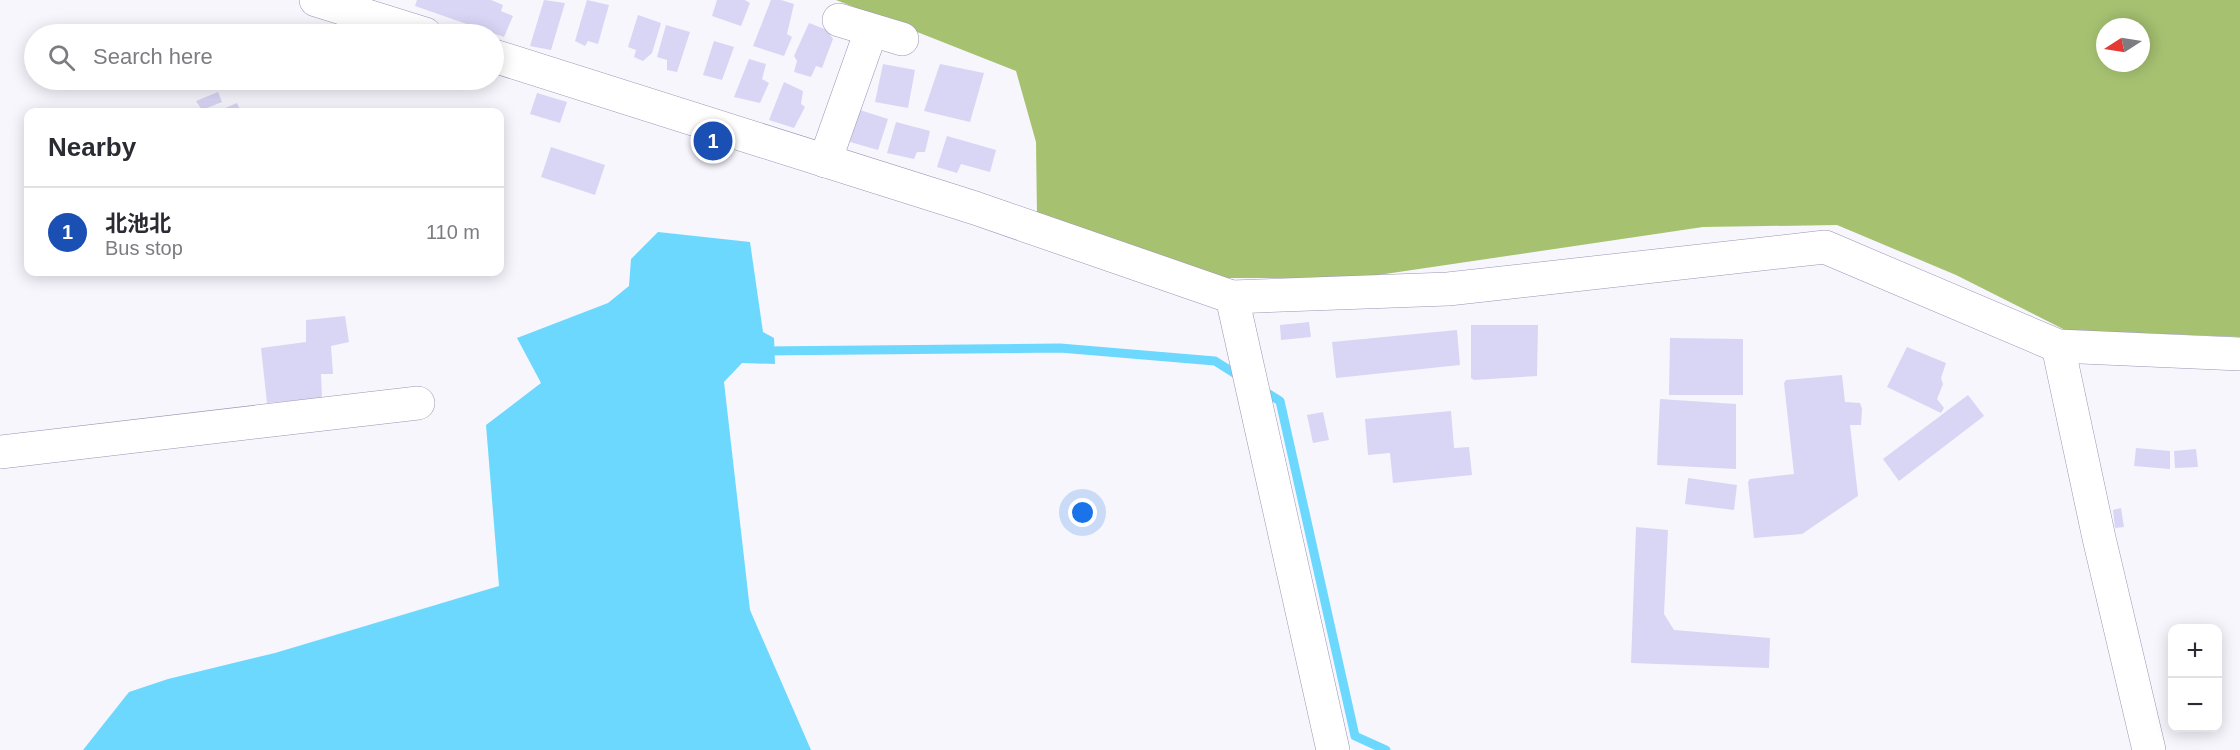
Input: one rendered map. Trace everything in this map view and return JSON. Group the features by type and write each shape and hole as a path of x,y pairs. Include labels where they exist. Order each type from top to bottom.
{"street":[{"path":"316,0 393,24"},
{"path":"838,20 902,39"},
{"path":"825,161 871,31"},
{"path":"504,59 975,208 1232,297 1448,289 1826,247 2058,346 2240,354"},
{"path":"1232,297 1333,750"},
{"path":"2058,346 2099,538 2149,750"},
{"path":"0,452 418,404"}],"green space":[{"path":"836,0 2240,0 2240,337 2065,330 1956,275 1837,225 1703,227 1358,278 1223,278 1037,215 1036,142 1016,71"}],"water":[{"path":"658,232 750,242 763,332 774,338 775,364 742,363 724,382 750,610 811,750 83,750 129,692 168,679 275,653 499,586 486,425 541,383 517,338 608,303 629,286 631,259"}],"building":[{"path":"417,0 491,0 503,5 501,11 513,16 504,37 504,24 467,24 415,6"},
{"path":"544,0 565,3 551,50 530,46"},
{"path":"587,0 609,5 598,44 588,41 585,46 575,41"},
{"path":"717,0 745,0 750,3 741,26 712,16"},
{"path":"771,0 794,4 787,34 792,37 784,56 753,46"},
{"path":"638,15 661,23 652,53 643,61 634,57 636,50 628,47"},
{"path":"809,23 827,30 833,39 822,68 816,66 811,77 794,72 797,61 794,56"},
{"path":"666,25 690,32 677,72 667,70 667,60 657,57"},
{"path":"714,41 734,47 722,80 703,75"},
{"path":"749,59 766,64 762,79 769,83 760,103 734,97"},
{"path":"883,64 915,70 908,108 875,102"},
{"path":"940,64 984,73 970,122 924,111"},
{"path":"784,82 803,91 801,104 805,107 794,128 769,120"},
{"path":"218,92 222,102 201,108 196,101"},
{"path":"537,93 567,102 560,123 530,114"},
{"path":"237,103 239,108 225,108"},
{"path":"860,110 888,119 878,150 850,142"},
{"path":"896,122 930,131 925,152 917,152 914,159 887,153"},
{"path":"947,136 996,150 990,172 961,164 957,173 937,167"},
{"path":"551,147 605,165 595,195 541,177"},
{"path":"345,316 349,342 331,346 333,374 321,374 322,398 267,403 261,348 306,342 306,320"},
{"path":"1309,322 1311,337 1281,340 1280,325"},
{"path":"1471,325 1538,325 1537,376 1474,380 1471,378"},
{"path":"1457,330 1460,365 1336,378 1332,342"},
{"path":"1670,338 1743,339 1743,395 1669,395"},
{"path":"1907,347 1946,363 1941,378 1943,384 1937,399 1944,408 1941,413 1887,387"},
{"path":"1842,375 1845,402 1860,403 1862,409 1861,425 1850,425 1858,496 1802,534 1754,538 1748,482 1750,479 1794,474 1784,383 1786,380"},
{"path":"1968,395 1984,416 1899,481 1883,459"},
{"path":"1660,399 1736,404 1736,469 1657,465"},
{"path":"1451,411 1454,448 1469,447 1472,475 1393,483 1390,453 1368,455 1365,419"},
{"path":"1323,412 1329,440 1313,443 1307,415"},
{"path":"2136,448 2170,451 2170,469 2134,466"},
{"path":"2196,449 2198,467 2175,468 2174,451"},
{"path":"1688,478 1737,485 1734,510 1685,504"},
{"path":"2121,508 2124,527 2115,528 2113,510"},
{"path":"1636,527 1668,530 1664,614 1674,630 1770,638 1769,668 1631,663"}],"waterway":[{"path":"763,351 1060,348 1215,361 1242,378"},
{"path":"1262,390 1280,401 1355,736 1386,750"}],"place":[{"name":"北池北","path":"713,141"}]}
